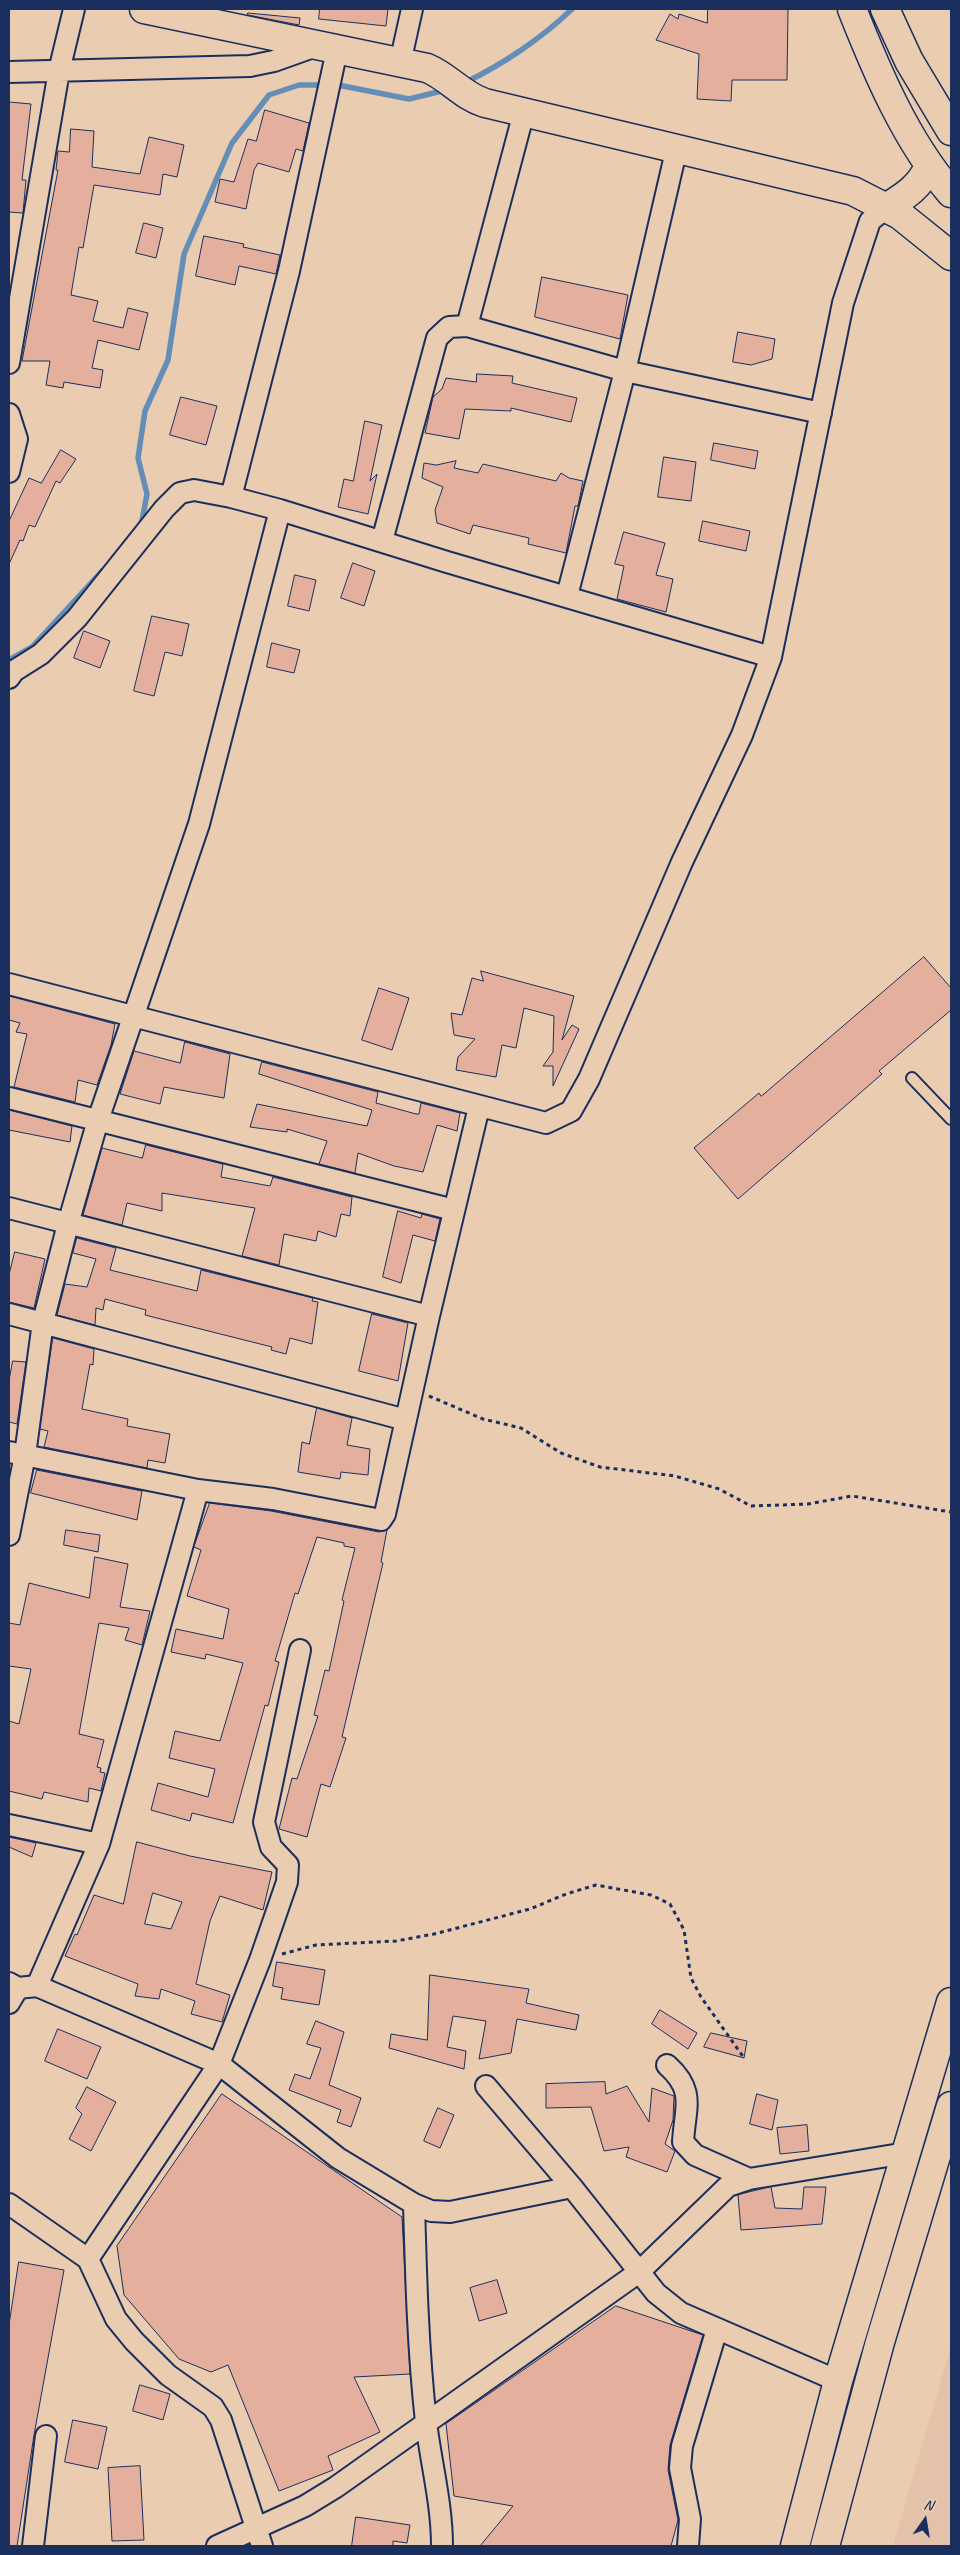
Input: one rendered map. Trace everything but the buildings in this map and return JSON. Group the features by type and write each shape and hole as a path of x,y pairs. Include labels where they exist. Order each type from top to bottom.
{"main road":[{"path":"144,9 211,16 329,64 400,63 427,68 440,73 464,94 485,103 677,147 852,191 900,215 951,256"},
{"path":"852,9 867,48 929,166 951,193"},
{"path":"884,9 910,61 951,131"},
{"path":"886,208 912,192 924,178 929,166"},
{"path":"795,2546 838,2381 951,2002"},
{"path":"825,2546 880,2342 951,2106"}],"street":[{"path":"9,364 59,71 74,9"},
{"path":"400,63 412,9"},
{"path":"9,72 250,66 274,61 329,64 289,271 231,497"},
{"path":"467,326 524,112"},
{"path":"567,596 625,371 677,147"},
{"path":"9,984 546,1123 571,1111 589,1079 682,862 742,734 771,657 846,294 870,222 886,208"},
{"path":"382,541 437,338 449,327 467,326 625,371 821,413"},
{"path":"9,414 17,439 9,472"},
{"path":"9,678 14,671 41,654 78,618 164,509 180,493 194,490 231,497 280,510 771,657"},
{"path":"9,1535 17,1453 43,1322 68,1224 98,1120 199,824 280,510"},
{"path":"9,1098 454,1210"},
{"path":"17,1453 198,1490 273,1499 381,1520 385,1514 428,1316 479,1107"},
{"path":"9,1208 428,1316"},
{"path":"9,1314 406,1420"},
{"path":"198,1490 100,1844 18,1990 219,2064 338,2158 414,2204 432,2211 450,2212 572,2187"},
{"path":"88,2259 219,2064 260,1960 287,1882 288,1865 271,1847 264,1822 300,1650"},
{"path":"9,1826 100,1844"},
{"path":"667,2066 680,2077 687,2093 683,2142 694,2154 749,2179"},
{"path":"486,2086 572,2187 656,2293 681,2313 838,2381"},
{"path":"218,2546 260,2538 304,2506 336,2487 639,2272 728,2186 749,2179 906,2153"},
{"path":"9,2204 88,2259 116,2319 134,2341 168,2375 213,2407 222,2420 260,2538"},
{"path":"414,2204 418,2332 426,2422 442,2519 442,2546"},
{"path":"688,2546 690,2519 680,2468 682,2446 717,2329"},
{"path":"33,2546 46,2436"}],"lane":[{"path":"912,1078 951,1119"}],"path":[{"path":"412,1390 483,1420 521,1428 561,1453 600,1467 675,1476 718,1489 751,1506 808,1504 852,1496 951,1512"},
{"path":"260,1960 316,1945 396,1941 434,1934 530,1909 566,1894 596,1885 651,1896 670,1904 684,1930 691,1978 701,1997 744,2058"}],"shaded area":[{"path":"951,2346 951,2546 893,2546 895,2538"}],"waterway":[{"path":"464,83 493,68 521,50 572,9"},
{"path":"141,526 147,494 138,458 145,411 168,360 184,254 232,143 269,95 299,85 338,85 409,99 446,90"},
{"path":"9,660 32,647 102,571"}]}
